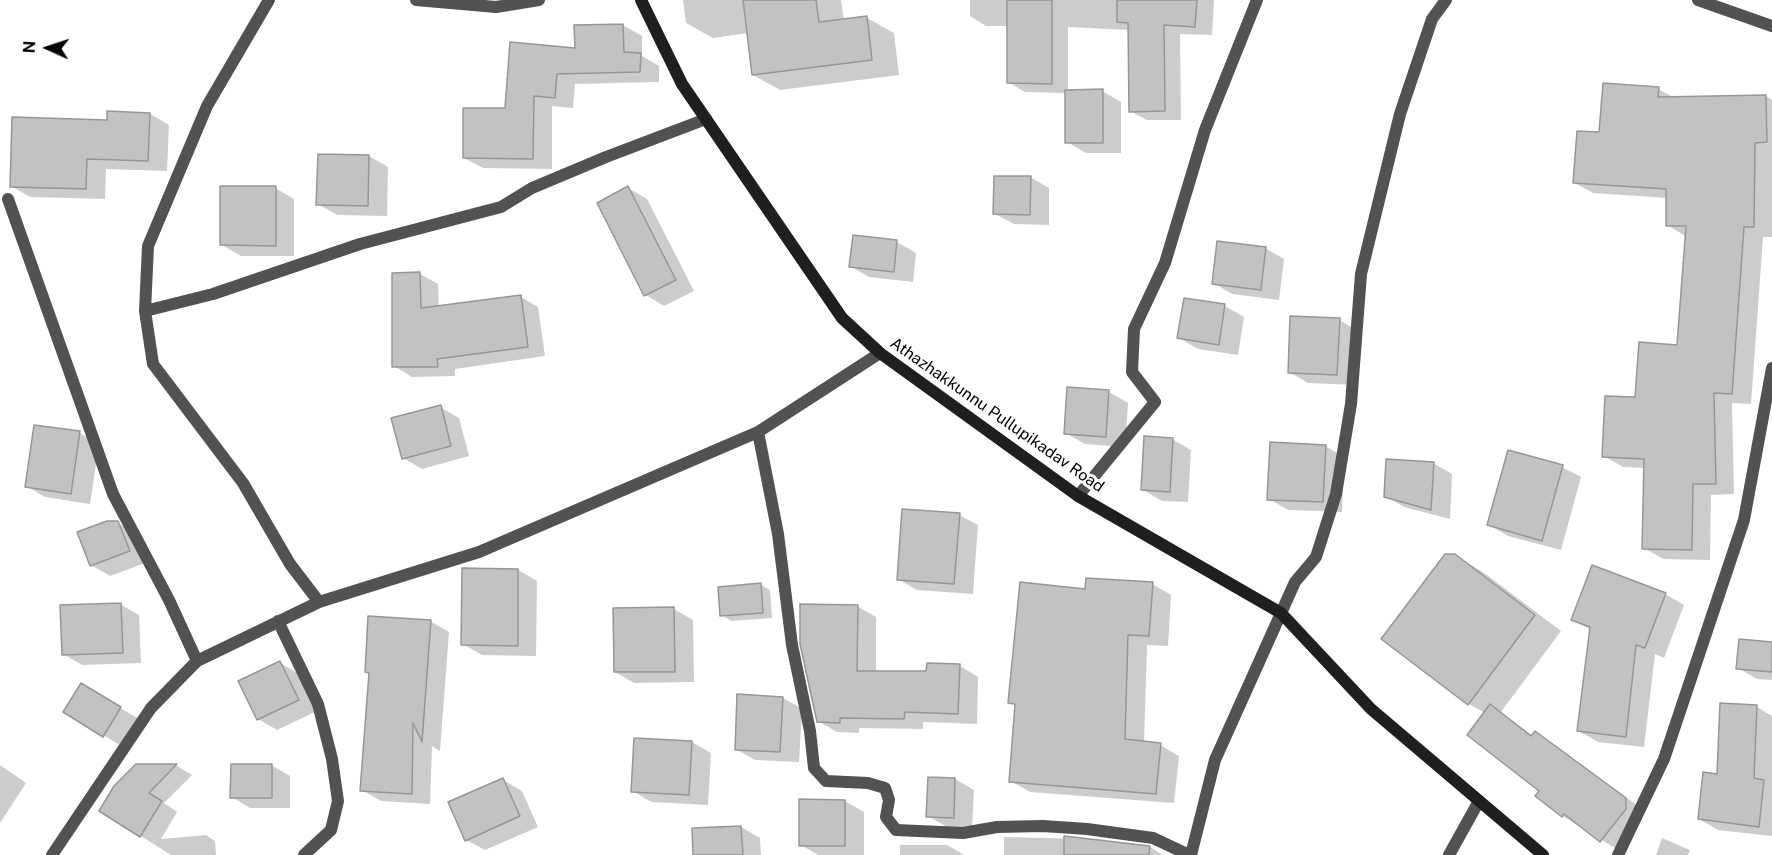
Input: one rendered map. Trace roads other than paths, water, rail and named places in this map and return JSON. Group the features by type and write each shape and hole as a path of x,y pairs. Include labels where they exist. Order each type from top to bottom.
{"main road":[{"name":"Athazhakkunnu Pullupikadav Road","path":"641,0 682,84 842,318 880,353 1078,496 1281,613 1371,709 1543,855"}],"street":[{"path":"269,0 207,106 148,246 145,311 153,364 243,483 290,564 319,602"},
{"path":"416,0 496,7 539,0"},
{"path":"1078,496 1155,402 1132,372 1134,329 1165,263 1205,130 1257,0"},
{"path":"758,432 778,534 792,645 810,731 814,768 826,781 868,783 885,788 889,800 885,818 896,830 963,833 997,827 1087,829 1153,838 1190,855 1215,760 1295,582 1316,556 1336,494 1351,404 1361,274 1400,114 1432,19 1446,0"},
{"path":"1698,0 1772,26"},
{"path":"145,311 213,294 360,244 501,207 553,179 706,119"},
{"path":"8,199 113,494 170,600 197,661"},
{"path":"52,855 151,708 197,661 319,602 479,552 758,432 880,353"},
{"path":"1618,855 1664,759 1744,520 1772,368"},
{"path":"278,621 318,704 332,759 338,801 331,830 304,855"},
{"path":"1449,855 1479,801"}]}
